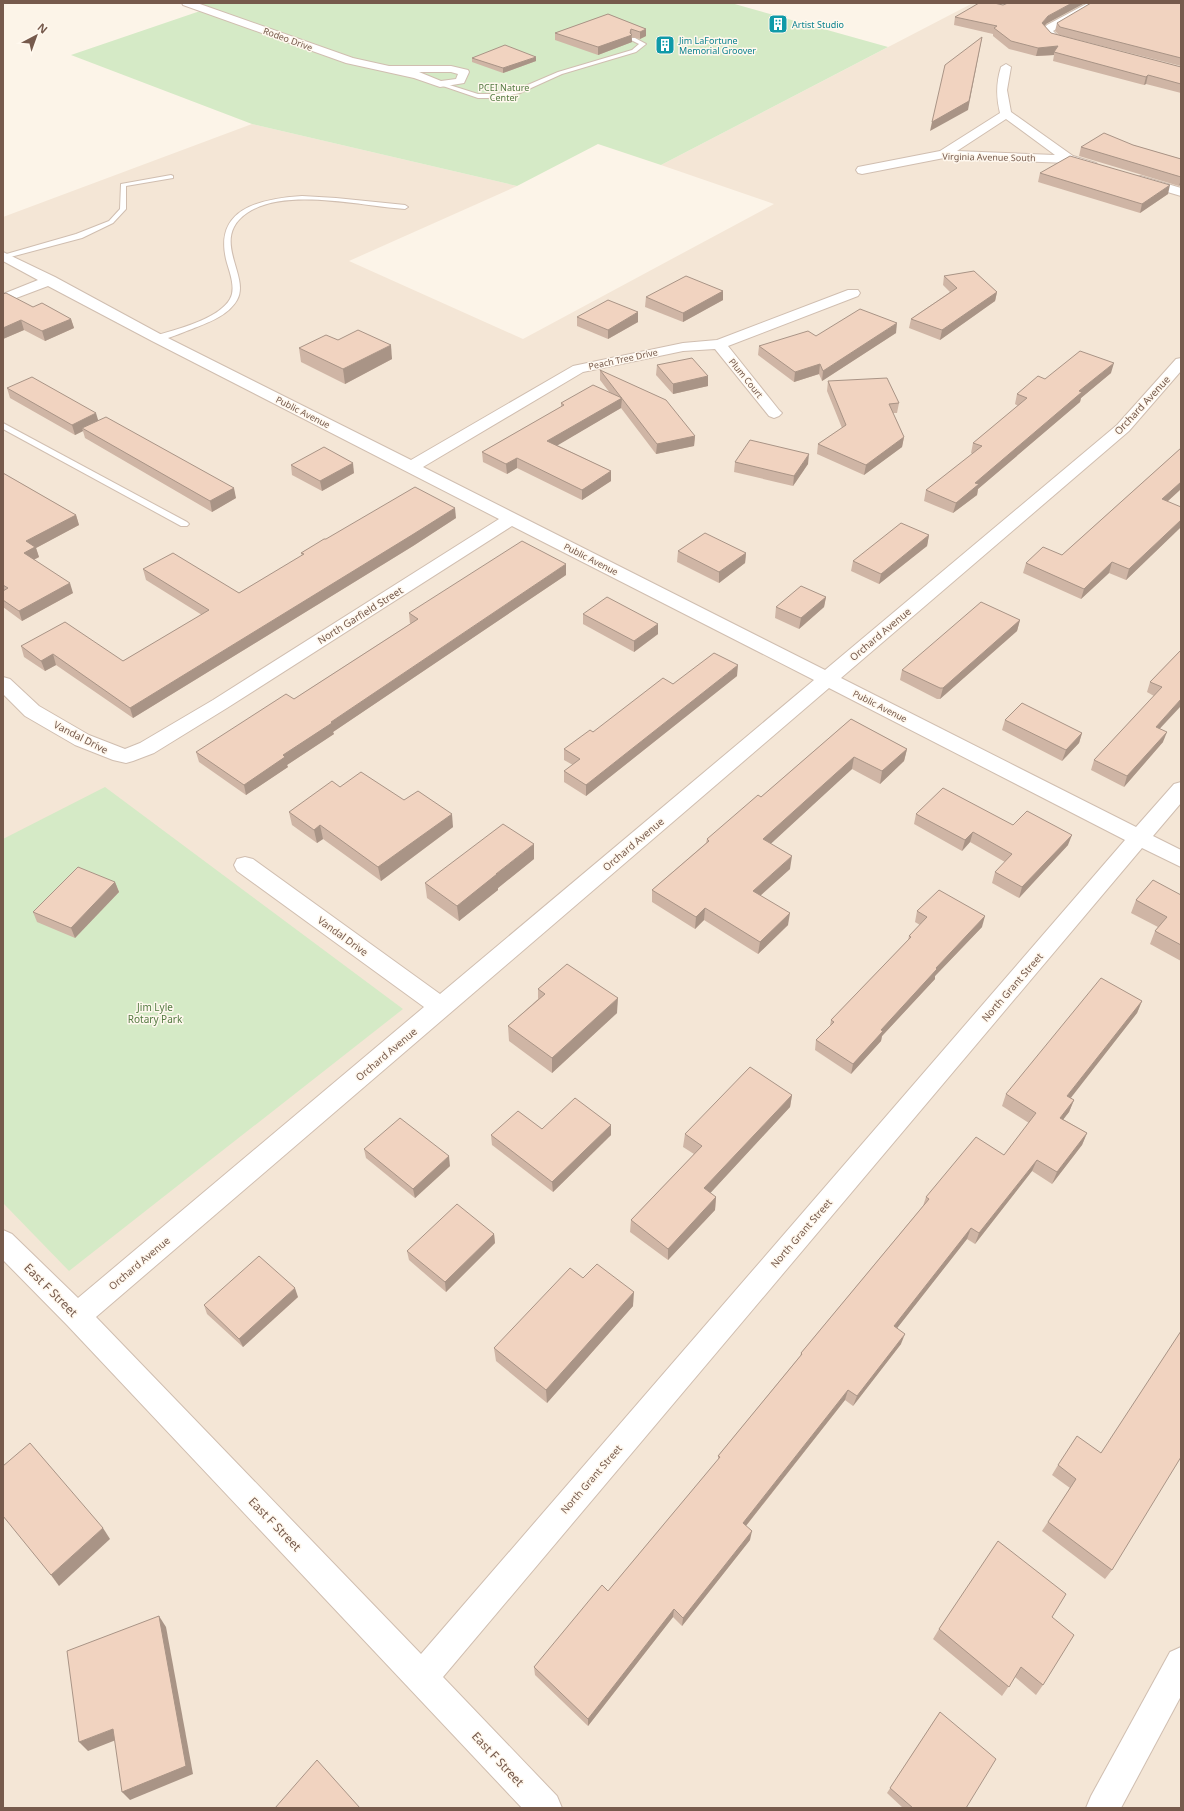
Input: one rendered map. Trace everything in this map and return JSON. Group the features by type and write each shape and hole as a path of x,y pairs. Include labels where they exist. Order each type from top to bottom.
{"street":[{"name":"Rodeo Drive","path":"188,3 350,61 417,75 440,84 460,81 464,72 451,69 389,69"},
{"path":"1084,46 1054,38 1047,31 1051,27 1095,3"},
{"path":"1006,67 1002,79 1001,89 1006,114 1069,159 1106,170"},
{"path":"944,154 1006,114"},
{"name":"Virginia Avenue South","path":"862,170 944,154 1069,159"},
{"path":"1129,177 1181,192"},
{"name":"Public Avenue","path":"4,256 157,338 1181,859"},
{"path":"3,299 50,280"},
{"name":"Peach Tree Drive","path":"411,467 578,369 682,347 719,344 853,293"},
{"name":"Plum Court","path":"719,344 774,413"},
{"name":"Orchard Avenue","path":"77,1316 1123,428 1181,362"},
{"name":"North Garfield Street","path":"208,711 512,518"},
{"name":"Vandal Drive","path":"3,683 32,711 82,740 113,753 126,756 146,748 208,711"},
{"name":"North Grant Street","path":"422,1678 1181,789"},
{"name":"Vandal Drive","path":"245,865 441,1007"},
{"name":"East F Street","path":"3,1242 77,1316 545,1808"},
{"path":"1103,1808 1181,1663"}],"lane":[{"path":"440,84 478,96 496,96 518,92 567,71 603,59 634,51 643,44 634,39"},
{"path":"4,256 79,236 111,222 123,208 123,185 170,176"},
{"path":"157,338 192,327 224,310 233,302 237,293 232,263 226,246 229,226 240,214 269,201 303,198 405,207"},
{"path":"3,426 184,524"}],"shaded area":[{"path":"973,3 1181,3 1181,1808 3,1808 3,217 252,124 517,186 349,261 523,339 774,204 661,165"}],"green space":[{"name":"PCEI Nature Center","path":"187,3 731,3 888,47 661,165 598,144 517,186 252,124 71,55 206,9"},
{"name":"Jim Lyle Rotary Park","path":"105,787 403,1009 69,1271 3,1203 3,839"}],"building":[{"path":"979,3 994,3 1003,5 1008,3 1072,3 1048,16 1042,23 1051,33 1181,67 1181,84 1148,75 1146,77 1054,52 1058,46 1038,48 1011,41 994,28 997,26 955,17"},
{"path":"1091,3 1181,3 1181,58 1060,27 1057,23"},
{"path":"608,14 646,29 640,32 631,29 630,33 632,35 598,47 555,33"},
{"path":"982,37 969,101 932,122 945,65"},
{"path":"505,45 536,57 503,68 472,58"},
{"path":"1104,133 1133,145 1181,159 1181,177 1081,147"},
{"path":"1070,156 1170,185 1142,204 1040,173"},
{"path":"974,271 997,292 942,330 911,319 957,288 944,276"},
{"path":"686,276 723,291 683,313 646,297"},
{"path":"6,293 33,307 42,303 71,319 42,331 21,320 3,328 3,294"},
{"path":"608,300 638,312 608,330 577,317"},
{"path":"860,309 897,323 823,371 820,364 795,372 759,346 808,331 816,336"},
{"path":"358,330 391,345 343,369 299,348 326,335 338,340"},
{"path":"1080,351 1114,363 1079,391 1082,392 975,483 979,484 956,503 926,490 982,446 973,443 1027,398 1017,394 1038,376 1045,379"},
{"path":"692,358 708,376 673,384 657,365"},
{"path":"600,370 666,400 695,436 657,444"},
{"path":"32,377 96,413 72,425 7,388"},
{"path":"887,378 899,403 889,404 904,437 866,465 818,444 846,425 828,381"},
{"path":"593,385 622,398 547,441 611,471 582,490 517,458 506,464 482,452 564,405 561,403"},
{"path":"106,417 234,488 210,501 82,428"},
{"path":"750,440 809,454 794,476 735,462"},
{"path":"324,447 353,463 320,481 291,465"},
{"path":"1181,448 1181,482 1162,499 1181,507 1181,520 1129,569 1112,562 1084,589 1026,563 1043,547 1062,555"},
{"path":"3,473 76,515 26,541 35,547 24,553 70,583 19,611 3,600 3,591 8,588 3,585"},
{"path":"415,487 455,508 130,708 53,654 41,661 21,646 65,622 123,661 209,610 143,569 173,553 239,593 304,554 301,553 324,539"},
{"path":"901,523 929,535 881,574 853,561"},
{"path":"705,533 746,553 719,572 678,551"},
{"path":"522,541 566,564 331,722 332,723 283,755 285,757 244,785 196,752 286,694 294,699 418,619 409,613"},
{"path":"801,586 826,597 801,618 776,607"},
{"path":"607,597 658,624 634,641 583,614"},
{"path":"981,602 1020,620 943,688 940,688 902,670"},
{"path":"1181,650 1181,699 1156,727 1167,732 1127,776 1094,760 1162,687 1150,682"},
{"path":"714,653 738,665 586,785 564,771 580,759 564,749 590,730 593,732 663,678 673,684"},
{"path":"1022,703 1082,733 1066,750 1005,720"},
{"path":"851,719 907,749 882,771 854,757 763,839 792,856 753,891 790,913 760,942 705,908 696,917 652,890 709,841 707,839 758,795 761,797"},
{"path":"361,772 404,800 418,791 452,814 378,867 320,825 314,830 289,812 332,781 340,787"},
{"path":"943,788 1013,825 1027,811 1072,835 1022,887 995,872 1012,854 973,832 965,840 916,814"},
{"path":"503,824 534,844 457,906 425,883"},
{"path":"78,867 115,882 71,928 33,912"},
{"path":"1153,880 1181,895 1181,945 1155,931 1167,917 1136,900"},
{"path":"939,890 985,916 936,968 937,969 881,1030 883,1031 853,1064 816,1040 834,1022 831,1020 911,937 909,936 927,917 917,911"},
{"path":"567,964 618,998 552,1058 508,1026 545,994 538,989"},
{"path":"1101,978 1142,1001 1067,1096 1074,1100 1060,1118 1087,1133 1057,1172 1037,1160 979,1233 971,1228 894,1326 905,1334 857,1396 848,1390 743,1523 752,1531 683,1618 674,1609 588,1719 534,1667 602,1585 608,1591 720,1457 718,1456 802,1354 801,1353 929,1199 926,1197 976,1137 1004,1155 1036,1113 1006,1094"},
{"path":"750,1067 792,1095 704,1188 716,1197 668,1249 631,1220 702,1146 685,1134"},
{"path":"575,1098 611,1125 552,1182 491,1135 518,1111 542,1129"},
{"path":"400,1118 449,1156 413,1189 364,1149"},
{"path":"457,1204 494,1234 445,1282 407,1251"},
{"path":"259,1256 295,1288 239,1339 204,1305"},
{"path":"597,1264 634,1292 546,1390 494,1348 570,1268 583,1278"},
{"path":"1181,1331 1181,1457 1112,1570 1048,1522 1076,1479 1058,1465 1077,1436 1101,1453"},
{"path":"30,1443 103,1528 51,1575 3,1516 3,1466"},
{"path":"998,1541 1066,1594 1052,1617 1074,1635 1043,1685 1021,1667 1009,1687 939,1629"},
{"path":"159,1616 186,1766 122,1792 113,1729 79,1742 67,1651"},
{"path":"940,1712 996,1759 966,1808 913,1808 890,1788"},
{"path":"317,1760 360,1808 275,1808"}],"place":[{"name":"Artist Studio","path":"778,24"},
{"name":"Jim LaFortune Memorial Groover","path":"665,45"}]}
